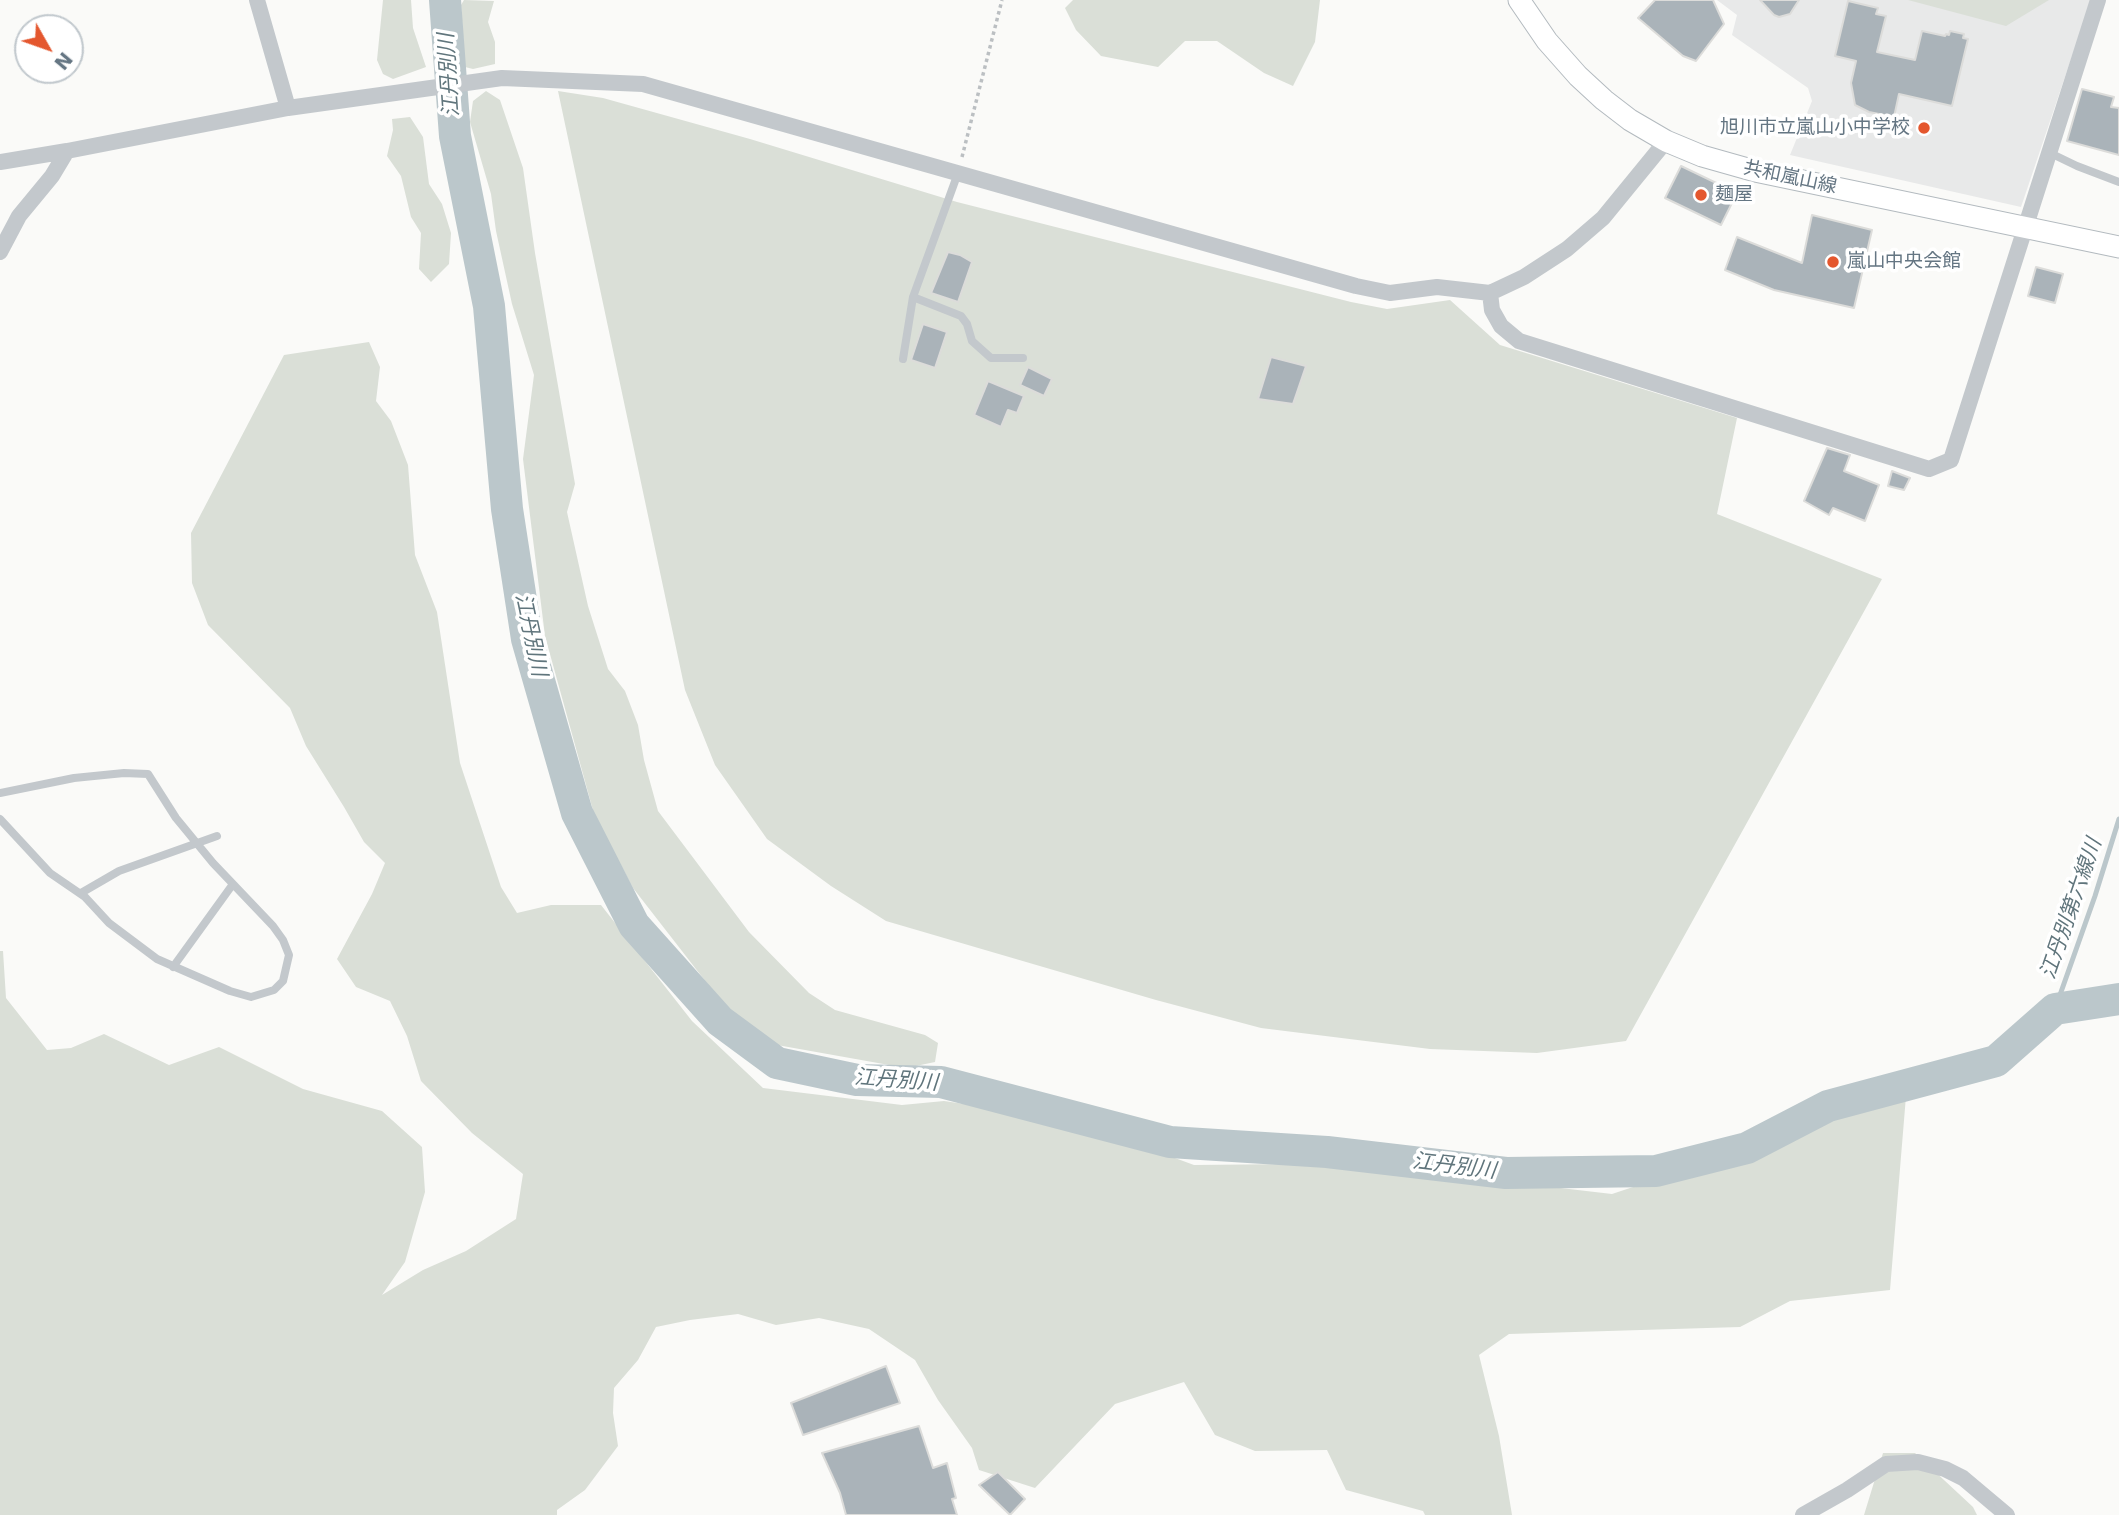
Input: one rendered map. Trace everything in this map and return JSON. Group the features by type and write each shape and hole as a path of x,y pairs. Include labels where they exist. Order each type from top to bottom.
{"main road":[{"name":"共和嵐山線","path":"1519,0 1547,41 1578,76 1630,120 1666,141 1702,156 1755,171 2119,247"}],"street":[{"path":"257,0 288,108"},
{"path":"1490,293 1492,310 1501,326 1519,341 1929,469 1951,460 2098,0"},
{"path":"0,162 288,108 502,78 643,84 1356,286 1390,293 1437,287 1490,293 1524,277 1585,234 1612,208 1666,141"},
{"path":"0,252 19,216 52,176 67,151"},
{"path":"1803,1515 1886,1464 1918,1462 1945,1469 1963,1478 2007,1515"}],"lane":[{"path":"2048,152 2119,182"},
{"path":"903,359 913,297 958,173"},
{"path":"913,297 961,316 967,324 972,341 991,358 1023,358"},
{"path":"0,793 74,778 124,773 148,774 176,818 283,940 289,955 283,981 274,990 251,997 156,959 109,923 80,893 50,873 0,819"},
{"path":"80,893 119,871 217,836"},
{"path":"173,967 233,884"}],"path":[{"path":"958,173 1002,0"}],"shaded area":[{"path":"383,0 411,0 413,28 426,67 393,79 383,74 377,60"},
{"path":"464,0 494,1 488,22 495,42 495,64 473,69 465,67 461,5"},
{"path":"1073,0 1320,0 1315,42 1293,86 1264,73 1217,41 1185,41 1158,67 1101,56 1076,30 1065,8"},
{"name":"旭川市立嵐山小中学校","path":"1717,0 2091,0 2021,207 1790,155 1812,101 1808,88 1732,35 1737,15"},
{"path":"1908,0 2049,0 2006,26"},
{"path":"486,91 500,100 523,168 575,484 567,512 588,606 608,669 625,691 638,725 658,811 749,932 809,993 835,1010 925,1035 938,1043 935,1062 906,1068 777,1045 727,1009 633,888 594,814 545,636 523,459 534,375 512,304 491,194 470,122 473,101"},
{"path":"558,91 603,98 957,202 1351,302 1387,309 1450,300 1500,345 1737,418 1717,514 1882,579 1626,1041 1537,1053 1430,1049 1261,1028 886,921 831,886 767,839 715,765 685,690"},
{"path":"410,117 423,137 429,184 442,204 451,233 449,264 431,282 419,269 421,233 411,217 401,176 387,156 393,130 392,119"},
{"path":"369,342 380,367 376,401 391,421 408,465 415,555 437,612 460,763 501,887 517,913 551,905 601,905 692,1021 763,1088 902,1105 944,1101 1033,1114 1134,1143 1194,1165 1295,1164 1466,1177 1612,1194 1660,1178 1712,1169 1806,1131 1840,1110 1906,1096 1890,1290 1790,1301 1740,1327 1509,1334 1479,1355 1499,1436 1512,1515 1425,1515 1423,1511 1346,1490 1327,1450 1255,1451 1215,1435 1184,1382 1115,1404 1035,1488 979,1470 972,1448 938,1400 915,1360 869,1329 819,1318 776,1325 738,1314 656,1327 638,1360 614,1388 613,1413 618,1446 585,1490 557,1510 557,1515 0,1515 0,951 3,951 6,998 47,1050 71,1048 104,1034 169,1065 219,1047 303,1089 382,1111 422,1147 425,1192 405,1262 382,1295 423,1270 466,1251 516,1219 523,1174 472,1133 421,1081 407,1036 390,1001 356,987 337,959 372,894 385,863 364,842 306,746 290,708 208,625 192,583 191,533 284,355"},
{"path":"1883,1453 1915,1453 1973,1507 1977,1515 1864,1515"}],"building":[{"path":"1655,0 1713,0 1724,24 1696,61 1683,56 1638,18"},
{"path":"1760,0 1799,0 1790,14 1779,17"},
{"path":"1848,1 1878,8 1876,14 1886,16 1877,52 1915,60 1922,31 1945,36 1949,35 1950,31 1964,34 1963,38 1968,39 1952,106 1899,94 1894,117 1869,112 1855,105 1851,83 1856,61 1835,56"},
{"path":"2082,89 2114,97 2111,107 2119,108 2119,155 2067,141"},
{"name":"麺屋","path":"1681,166 1737,193 1721,225 1665,198"},
{"name":"嵐山中央会館","path":"1812,215 1872,230 1854,308 1774,290 1725,270 1737,237 1802,263"},
{"path":"948,252 972,262 958,302 931,293"},
{"path":"2036,267 2063,274 2055,303 2028,296"},
{"path":"923,324 947,332 935,368 911,360"},
{"path":"1271,357 1306,366 1293,404 1258,399"},
{"path":"1028,367 1052,379 1044,396 1020,385"},
{"path":"988,381 1024,396 1017,413 1008,410 1001,427 974,415"},
{"path":"1827,448 1850,455 1844,471 1879,485 1865,521 1833,508 1829,515 1804,501"},
{"path":"1892,471 1910,478 1904,490 1888,486"},
{"path":"886,1366 900,1403 803,1435 791,1403"},
{"path":"919,1426 933,1468 947,1463 956,1498 952,1499 957,1515 846,1515 840,1493 822,1453"},
{"path":"998,1472 1025,1499 1010,1515 979,1485"}],"waterway":[{"name":"江丹別川","path":"445,0 455,136 489,306 507,509 527,639 577,813 634,925 720,1021 777,1063 857,1080 941,1082 1170,1142 1327,1152 1506,1173 1656,1171 1747,1148 1828,1106 1996,1061 2055,1009 2119,999"},
{"name":"江丹別第六線川","path":"2055,1009 2119,819"}],"place":[{"name":"旭川市立嵐山小中学校","path":"1924,128"},
{"name":"麺屋","path":"1701,195"},
{"name":"嵐山中央会館","path":"1833,262"}]}
